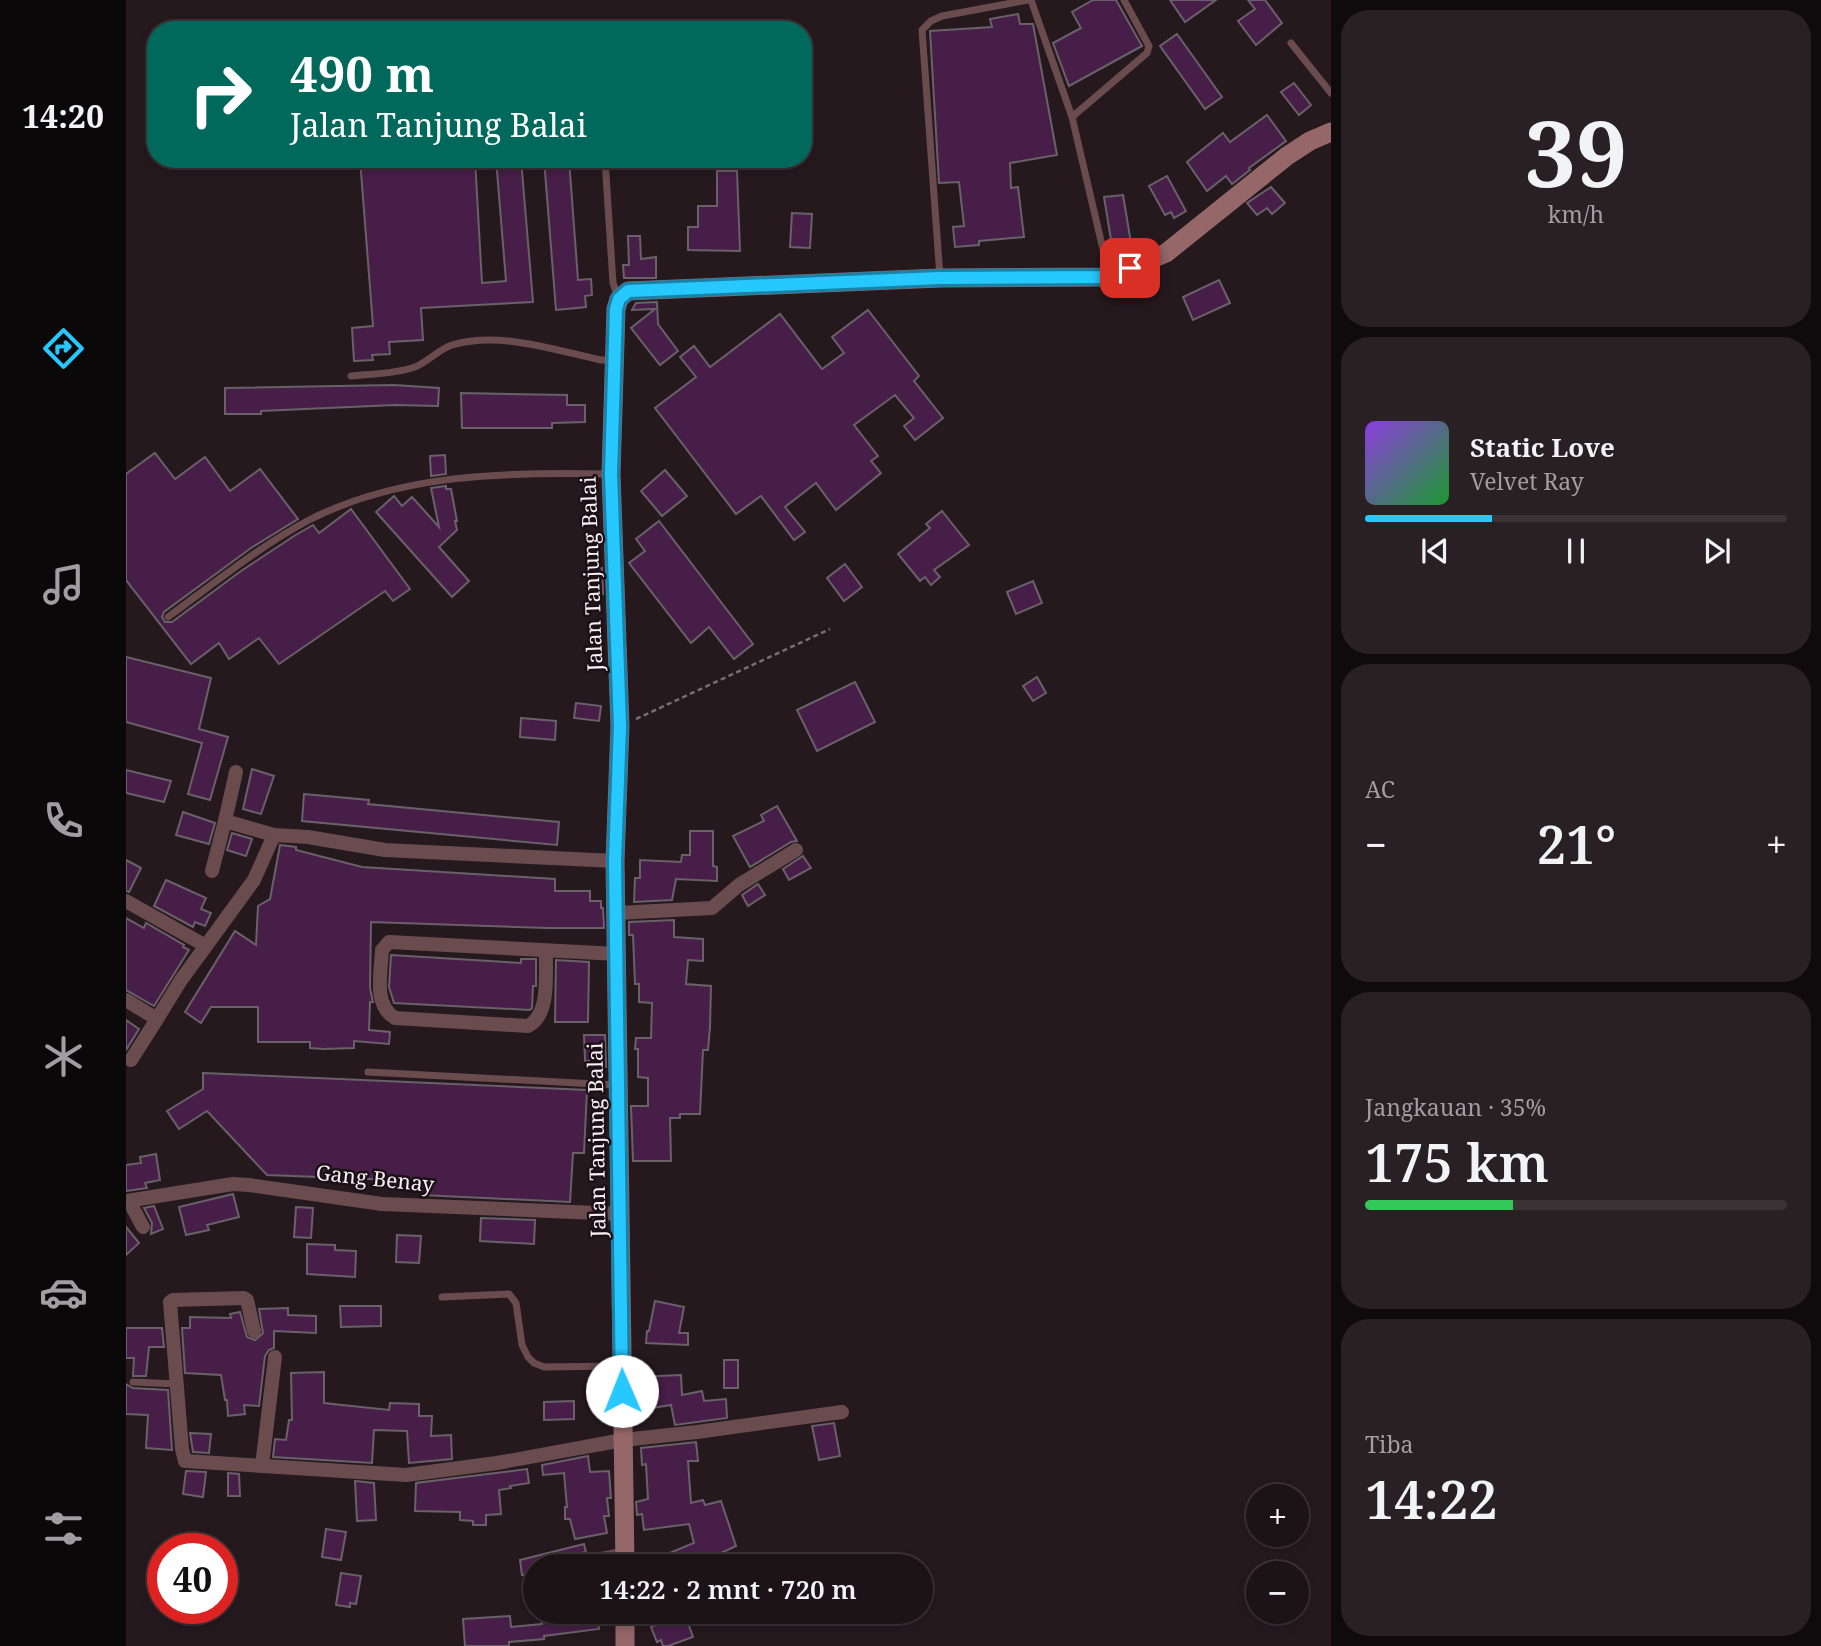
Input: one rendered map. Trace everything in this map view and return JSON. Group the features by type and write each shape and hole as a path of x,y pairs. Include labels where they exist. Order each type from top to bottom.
{"street":[{"path":"619,299 628,291 940,278 1109,277 1166,253 1287,156 1310,141 1331,132"},
{"name":"Jalan Tanjung Balai","path":"619,299 616,309 611,474 620,726 615,861 626,1554"},
{"path":"212,871 236,772"},
{"path":"225,821 274,835 308,837 385,850 615,861"},
{"path":"131,1060 181,980 254,880 274,835"},
{"path":"617,913 712,908 739,885 796,850"},
{"path":"126,901 206,946"},
{"path":"546,951 543,1007 537,1021 528,1026 395,1018 386,1013 380,1004 382,950 389,942 618,954"},
{"path":"126,1000 157,1019"},
{"name":"Gang Benay","path":"127,1201 233,1184 382,1203 621,1214"},
{"path":"127,1201 143,1227"},
{"path":"254,1331 247,1300 244,1298 170,1302 182,1448 186,1461 406,1475 497,1463 623,1440 842,1412"},
{"path":"262,1466 275,1357"},
{"path":"625,1624 625,1646"}],"lane":[{"path":"940,278 922,30 931,21 942,16 1029,0 1072,117 1109,277"},
{"path":"1072,117 1147,54 1149,46 1124,0"},
{"path":"1291,43 1331,93"},
{"path":"606,168 613,283 619,299"},
{"path":"351,376 403,370 430,359 449,345 485,341 508,341 601,360 614,360"},
{"path":"168,617 228,573 306,522 359,500 418,485 473,476 524,473 611,474"},
{"path":"368,1072 619,1085"},
{"path":"442,1297 509,1294 516,1303 522,1345 528,1357 544,1367 622,1366"},
{"path":"133,1382 177,1384"}],"path":[{"path":"620,726 830,629"}],"building":[{"path":"1093,0 1116,0 1142,46 1069,86 1053,43 1081,28 1072,12"},
{"path":"1170,0 1216,0 1185,22"},
{"path":"1248,0 1265,0 1282,23 1256,45 1238,21 1255,9"},
{"path":"1018,14 1020,24 1033,24 1057,155 1010,163 1011,188 1018,187 1024,237 979,241 979,245 955,247 953,227 964,226 959,182 939,183 930,31 992,27 990,19"},
{"path":"1177,34 1222,97 1205,109 1160,46"},
{"path":"1294,83 1311,105 1299,115 1281,92"},
{"path":"1267,115 1286,141 1232,184 1226,176 1207,191 1187,162 1223,133 1230,142"},
{"path":"361,168 476,168 482,283 506,281 497,168 522,168 533,302 421,308 423,340 389,342 390,354 372,355 373,360 354,361 352,328 373,326"},
{"path":"545,168 570,168 578,280 591,279 592,295 585,296 586,307 556,310"},
{"path":"717,171 737,171 740,251 688,250 688,227 698,227 698,206 717,206"},
{"path":"1167,176 1186,211 1174,218 1171,212 1165,215 1149,186"},
{"path":"1271,187 1285,203 1272,214 1267,208 1257,215 1247,203"},
{"path":"1123,195 1132,249 1113,252 1104,197"},
{"path":"792,213 812,214 810,248 790,247"},
{"path":"628,236 640,236 641,259 656,257 656,278 624,278 623,265 629,265"},
{"path":"1219,280 1230,303 1193,320 1183,297"},
{"path":"657,302 658,324 678,351 660,365 631,328 655,309 632,310 636,303"},
{"path":"868,310 919,376 914,381 943,418 915,440 904,426 914,418 895,395 854,425 878,456 871,461 881,473 836,510 816,483 785,507 805,532 794,540 761,496 736,514 655,408 696,377 680,357 694,346 710,367 780,314 822,369 844,353 832,337"},
{"path":"394,385 439,388 438,406 395,405 225,414 225,388"},
{"path":"461,393 567,395 567,405 585,405 585,422 552,423 552,428 462,428"},
{"path":"155,453 175,479 205,457 230,491 260,469 298,519 251,548 164,612 162,617 165,622 172,622 294,536 313,525 319,533 351,509 410,589 393,601 385,591 279,664 259,638 229,659 219,643 191,664 126,580 126,474"},
{"path":"445,455 446,474 431,476 430,456"},
{"path":"665,470 687,496 662,516 641,491"},
{"path":"446,486 446,489 451,489 457,530 439,547 469,581 452,597 376,512 394,496 402,506 412,497 439,527 431,488"},
{"path":"942,511 969,545 934,570 940,577 931,585 925,577 920,581 898,554 930,528 926,524"},
{"path":"659,521 753,644 734,659 709,627 691,643 629,563 645,551 636,539"},
{"path":"845,564 862,587 844,601 827,578"},
{"path":"589,567 602,568 603,594 588,594"},
{"path":"1033,581 1042,603 1016,614 1007,592"},
{"path":"126,657 211,678 199,729 228,737 210,800 188,794 202,743 126,722"},
{"path":"1037,677 1046,693 1033,701 1023,686"},
{"path":"855,682 875,722 817,751 797,710"},
{"path":"576,703 601,706 599,721 574,718"},
{"path":"521,718 556,721 555,740 520,737"},
{"path":"252,769 274,776 261,814 243,809"},
{"path":"126,770 171,781 164,802 126,793"},
{"path":"304,794 369,800 368,804 559,822 557,845 302,821"},
{"path":"777,806 797,841 750,867 733,836 764,821 761,815"},
{"path":"183,812 215,823 209,844 176,835"},
{"path":"690,831 713,831 713,866 717,867 717,881 676,879 672,900 634,902 635,878 640,878 640,860 681,862 682,855 690,855"},
{"path":"232,833 252,839 246,856 227,850"},
{"path":"280,845 296,847 296,850 362,867 555,879 555,891 590,891 590,901 601,901 604,928 371,922 370,988 373,1002 370,1002 369,1030 390,1032 389,1044 354,1041 354,1048 323,1049 310,1048 310,1042 258,1042 258,1007 211,1007 201,1023 185,1012 235,931 256,945 258,906 270,899"},
{"path":"803,856 811,868 789,880 783,869"},
{"path":"126,860 141,868 129,892 126,891"},
{"path":"166,880 206,898 201,909 211,913 205,926 195,922 193,927 154,906"},
{"path":"758,884 765,895 748,906 742,895"},
{"path":"126,918 144,928 146,923 189,950 154,1006 126,990"},
{"path":"674,920 674,937 703,939 703,961 688,960 686,984 711,986 710,1027 708,1050 703,1050 700,1114 680,1114 680,1118 670,1118 671,1161 633,1161 631,1106 648,1106 648,1078 638,1077 636,1038 651,1038 652,1003 639,1002 639,984 635,984 633,935 629,935 629,922"},
{"path":"391,955 521,963 521,959 536,959 536,986 533,986 532,1008 394,1003 389,987"},
{"path":"556,960 589,962 588,1022 555,1022"},
{"path":"126,1020 139,1029 126,1050"},
{"path":"584,1035 605,1035 606,1067 595,1067 595,1061 585,1061"},
{"path":"203,1073 587,1090 584,1153 573,1153 570,1202 422,1195 422,1181 267,1175 207,1111 179,1129 167,1111 203,1089"},
{"path":"156,1154 160,1180 145,1183 147,1188 126,1191 126,1165 141,1163 140,1157"},
{"path":"233,1194 239,1217 207,1225 209,1230 186,1235 179,1207"},
{"path":"154,1206 163,1229 151,1234 152,1223 144,1208"},
{"path":"296,1207 313,1208 311,1238 294,1237"},
{"path":"481,1218 535,1220 534,1244 480,1241"},
{"path":"126,1227 139,1243 126,1255"},
{"path":"397,1235 421,1236 419,1263 396,1262"},
{"path":"307,1244 335,1245 335,1250 356,1251 355,1277 307,1274"},
{"path":"655,1301 684,1307 679,1333 688,1333 688,1345 646,1343"},
{"path":"340,1306 381,1306 381,1326 341,1327"},
{"path":"288,1308 288,1315 316,1316 316,1333 274,1331 274,1348 265,1356 259,1406 244,1405 245,1414 228,1416 221,1375 185,1373 182,1328 190,1328 190,1317 231,1318 230,1314 240,1312 247,1337 255,1340 263,1333 259,1309"},
{"path":"126,1328 162,1328 164,1347 149,1347 146,1376 133,1376 134,1358 126,1358"},
{"path":"724,1360 738,1360 738,1388 724,1388"},
{"path":"324,1372 324,1403 389,1410 390,1403 419,1404 419,1416 432,1416 431,1436 451,1435 452,1459 409,1463 407,1431 374,1430 372,1463 273,1457 275,1439 286,1440 289,1420 292,1420 291,1373"},
{"path":"681,1375 682,1395 702,1391 704,1401 726,1399 727,1418 675,1425 671,1405 646,1409 642,1388 635,1388 635,1377"},
{"path":"126,1384 133,1388 168,1390 172,1450 146,1448 148,1415 126,1414"},
{"path":"574,1401 574,1419 544,1420 544,1402"},
{"path":"834,1423 840,1456 819,1460 812,1426"},
{"path":"190,1433 211,1434 209,1453 193,1452"},
{"path":"696,1442 698,1461 688,1461 691,1503 703,1500 705,1505 721,1501 736,1546 719,1554 667,1554 694,1543 689,1524 644,1530 642,1514 637,1515 636,1502 648,1499 646,1464 642,1465 641,1448"},
{"path":"588,1456 590,1472 609,1471 609,1516 604,1516 607,1533 575,1539 570,1519 565,1519 567,1507 564,1473 543,1475 542,1465"},
{"path":"527,1469 529,1483 499,1490 501,1514 486,1515 486,1525 473,1525 473,1521 460,1520 460,1512 415,1511 416,1483"},
{"path":"186,1471 206,1472 203,1497 183,1494"},
{"path":"228,1473 239,1474 240,1496 228,1496"},
{"path":"355,1481 374,1483 376,1520 357,1521"},
{"path":"326,1529 346,1532 341,1560 322,1557"},
{"path":"584,1544 586,1552 576,1554 544,1554"},
{"path":"523,1559 523,1575 522,1575 520,1560"},
{"path":"341,1573 361,1576 356,1604 350,1603 350,1607 336,1605"},
{"path":"510,1616 511,1627 598,1624 599,1629 509,1642 509,1646 465,1646 463,1619"},
{"path":"659,1624 688,1624 693,1637 663,1646 661,1640 657,1642 651,1627"}],"route":[{"path":"622,1391 615,861 620,726 611,474 616,309 619,299 628,291 940,278 1109,277 1130,268"}]}
